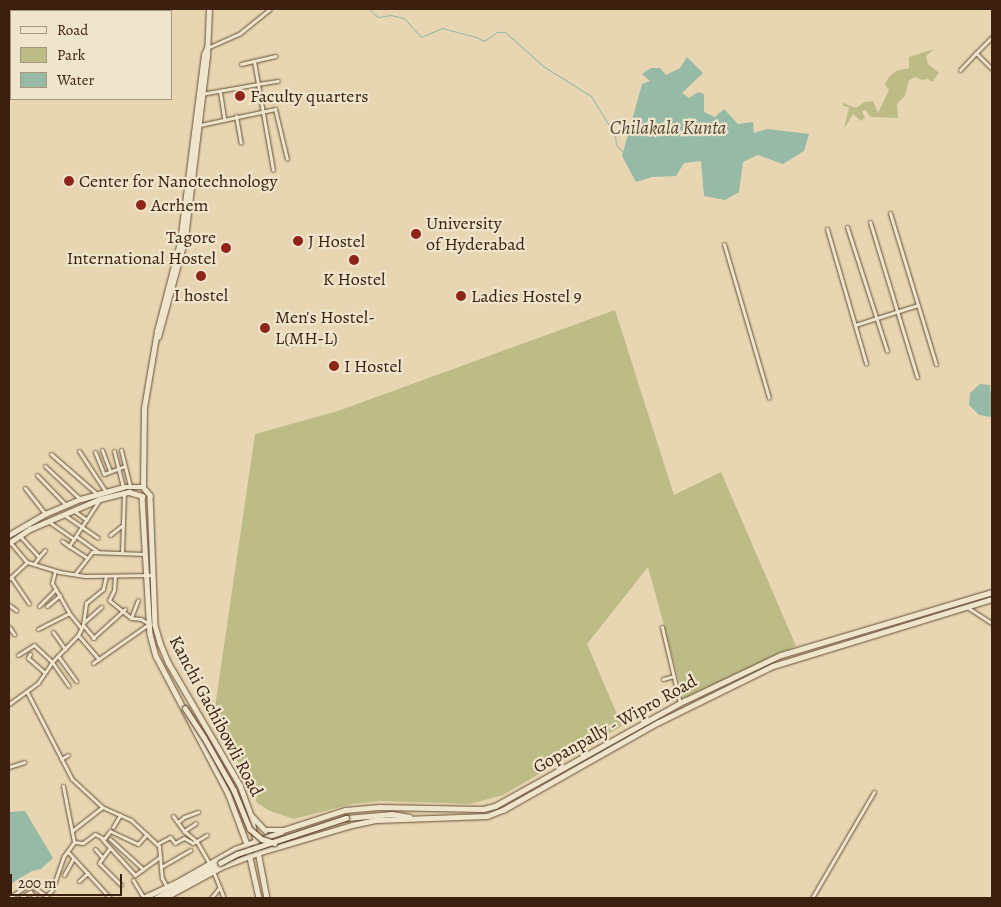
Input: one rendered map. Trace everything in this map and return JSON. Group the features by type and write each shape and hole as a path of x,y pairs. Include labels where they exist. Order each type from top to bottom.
{"main road":[{"path":"156,345 157,331 180,242 207,48 209,9"},
{"path":"156,345 185,238 200,125 201,94"},
{"name":"Kanchi Gachibowli Road","path":"156,345 144,408 143,487 150,495 150,634 157,661 185,708 197,738 228,793 247,844 259,898"},
{"path":"9,535 45,514 81,499 123,487 143,487"},
{"path":"10,543 72,509 100,498 124,493"},
{"name":"Kanchi Gachibowli Road","path":"124,493 141,495 144,500 147,554 151,575 155,625 160,643 168,662 240,785 251,815 267,898"},
{"name":"Gopanpally - Wipro Road","path":"251,815 265,830 284,830 345,810 379,807 483,809 508,800 680,703 779,657 829,639 992,592"},
{"name":"Gopanpally - Wipro Road","path":"165,898 213,871 249,856 358,823 414,818 487,816 514,806 687,708 781,664 832,646 869,637 992,599"},
{"path":"779,657 781,664"},
{"path":"185,708 234,790 250,829 262,839 274,843"},
{"path":"544,779 548,786"},
{"name":"Gopanpally - Wipro Road","path":"156,898 237,854 346,818 392,814 414,818"},
{"path":"143,898 247,844 284,830"}],"street":[{"path":"207,48 239,34 270,9"},
{"path":"960,70 992,37"},
{"path":"976,53 992,70"},
{"path":"241,64 275,56"},
{"path":"254,61 273,170"},
{"path":"201,94 278,81"},
{"path":"220,92 224,118"},
{"path":"200,125 273,108 277,110 287,159"},
{"path":"236,116 241,143"},
{"path":"890,213 936,364"},
{"path":"870,222 917,377"},
{"path":"848,227 887,351"},
{"path":"827,229 866,363"},
{"path":"724,244 769,398"},
{"path":"855,324 918,305"},
{"path":"102,450 110,471"},
{"path":"121,450 130,486"},
{"path":"79,451 106,492"},
{"path":"114,451 123,487"},
{"path":"95,452 104,474 125,466"},
{"path":"51,454 96,494"},
{"path":"45,466 81,499"},
{"path":"37,475 66,505"},
{"path":"25,488 45,514"},
{"path":"122,553 124,493"},
{"path":"69,546 100,498"},
{"path":"72,509 87,520"},
{"path":"63,513 98,538"},
{"path":"47,521 100,553"},
{"path":"110,536 123,525"},
{"path":"56,535 60,530"},
{"path":"20,536 39,557"},
{"path":"62,541 86,557"},
{"path":"10,543 27,562 55,571 74,575 151,575"},
{"path":"34,564 45,550"},
{"path":"74,575 86,557 92,552 147,554"},
{"path":"27,562 10,578 29,604"},
{"path":"55,571 51,581 69,613 94,638 124,610"},
{"path":"83,625 86,603 103,589 106,576"},
{"path":"93,663 149,624 141,619 131,618 124,610 109,600 114,590 115,576"},
{"path":"39,606 56,589"},
{"path":"47,606 60,595"},
{"path":"131,618 138,600"},
{"path":"9,605 16,610"},
{"path":"9,704 38,683 52,662 100,607"},
{"path":"967,607 992,623"},
{"path":"38,628 69,613"},
{"path":"9,627 14,634"},
{"path":"662,627 680,703"},
{"path":"52,632 65,649"},
{"path":"78,634 99,659"},
{"path":"18,655 32,645 52,662 69,686"},
{"path":"30,654 28,657 44,672"},
{"path":"58,656 76,681"},
{"path":"663,679 674,676"},
{"path":"27,692 72,779 102,807 131,820 157,844 162,878 167,887"},
{"path":"61,759 68,755"},
{"path":"9,766 24,762"},
{"path":"9,898 29,884 43,895 48,896 74,842 63,786"},
{"path":"812,898 874,792"},
{"path":"73,830 102,807"},
{"path":"178,822 186,816 198,812"},
{"path":"113,827 120,816"},
{"path":"173,816 184,831 197,842 209,864"},
{"path":"184,831 196,823"},
{"path":"101,839 105,838 110,831 138,844 147,834"},
{"path":"74,842 83,843 95,834 134,874 160,857"},
{"path":"157,844 170,837 175,843 184,838 192,843 207,835"},
{"path":"110,839 143,869"},
{"path":"94,849 102,857"},
{"path":"109,849 99,863 121,885"},
{"path":"161,867 191,850"},
{"path":"68,852 110,898"},
{"path":"64,875 73,859"},
{"path":"213,871 224,898"},
{"path":"79,881 88,873"},
{"path":"133,880 143,898"},
{"path":"211,898 220,886"},
{"path":"20,898 30,892 36,898"}],"green space":[{"path":"934,49 926,56 928,64 939,73 932,82 928,79 922,80 915,77 909,80 905,96 897,104 898,118 871,117 865,110 862,111 865,118 861,121 853,114 844,129 849,107 843,106 843,103 856,108 864,102 873,101 878,113 889,90 885,84 889,77 896,71 909,68 909,57"},
{"path":"615,310 674,495 721,472 796,646 684,699 648,567 587,644 622,726 503,795 470,804 382,801 352,804 294,819 270,811 257,803 243,770 213,721 255,434 338,411"}],"water":[{"name":"Chilakala Kunta","path":"687,57 703,73 682,93 689,98 698,92 704,94 704,112 715,117 724,109 738,124 753,122 754,133 767,129 809,134 804,151 783,164 758,155 743,162 739,192 725,200 704,196 701,161 684,163 676,176 652,177 636,182 622,156 642,84 650,81 642,74 651,68 660,68 666,75 680,68"},
{"path":"980,384 990,385 990,391 992,390 991,417 979,415 969,405 970,393"},
{"path":"25,811 53,858 41,869 32,871 9,885 9,812"}],"waterway":[{"path":"369,9 378,17 391,15 404,18 421,37 442,28 484,41 497,32 505,32 543,66 591,96 615,135 616,145 623,152"}],"place":[{"name":"Faculty quarters","path":"240,96"},
{"name":"Center for Nanotechnology","path":"69,181"},
{"name":"Acrhem","path":"141,205"},
{"name":"University of Hyderabad","path":"416,234"},
{"name":"J Hostel","path":"298,241"},
{"name":"Tagore International Hostel","path":"226,248"},
{"name":"K Hostel","path":"354,260"},
{"name":"I hostel","path":"201,276"},
{"name":"Ladies Hostel 9","path":"461,296"},
{"name":"Men's Hostel- L(MH-L)","path":"265,328"},
{"name":"I Hostel","path":"334,366"}]}
